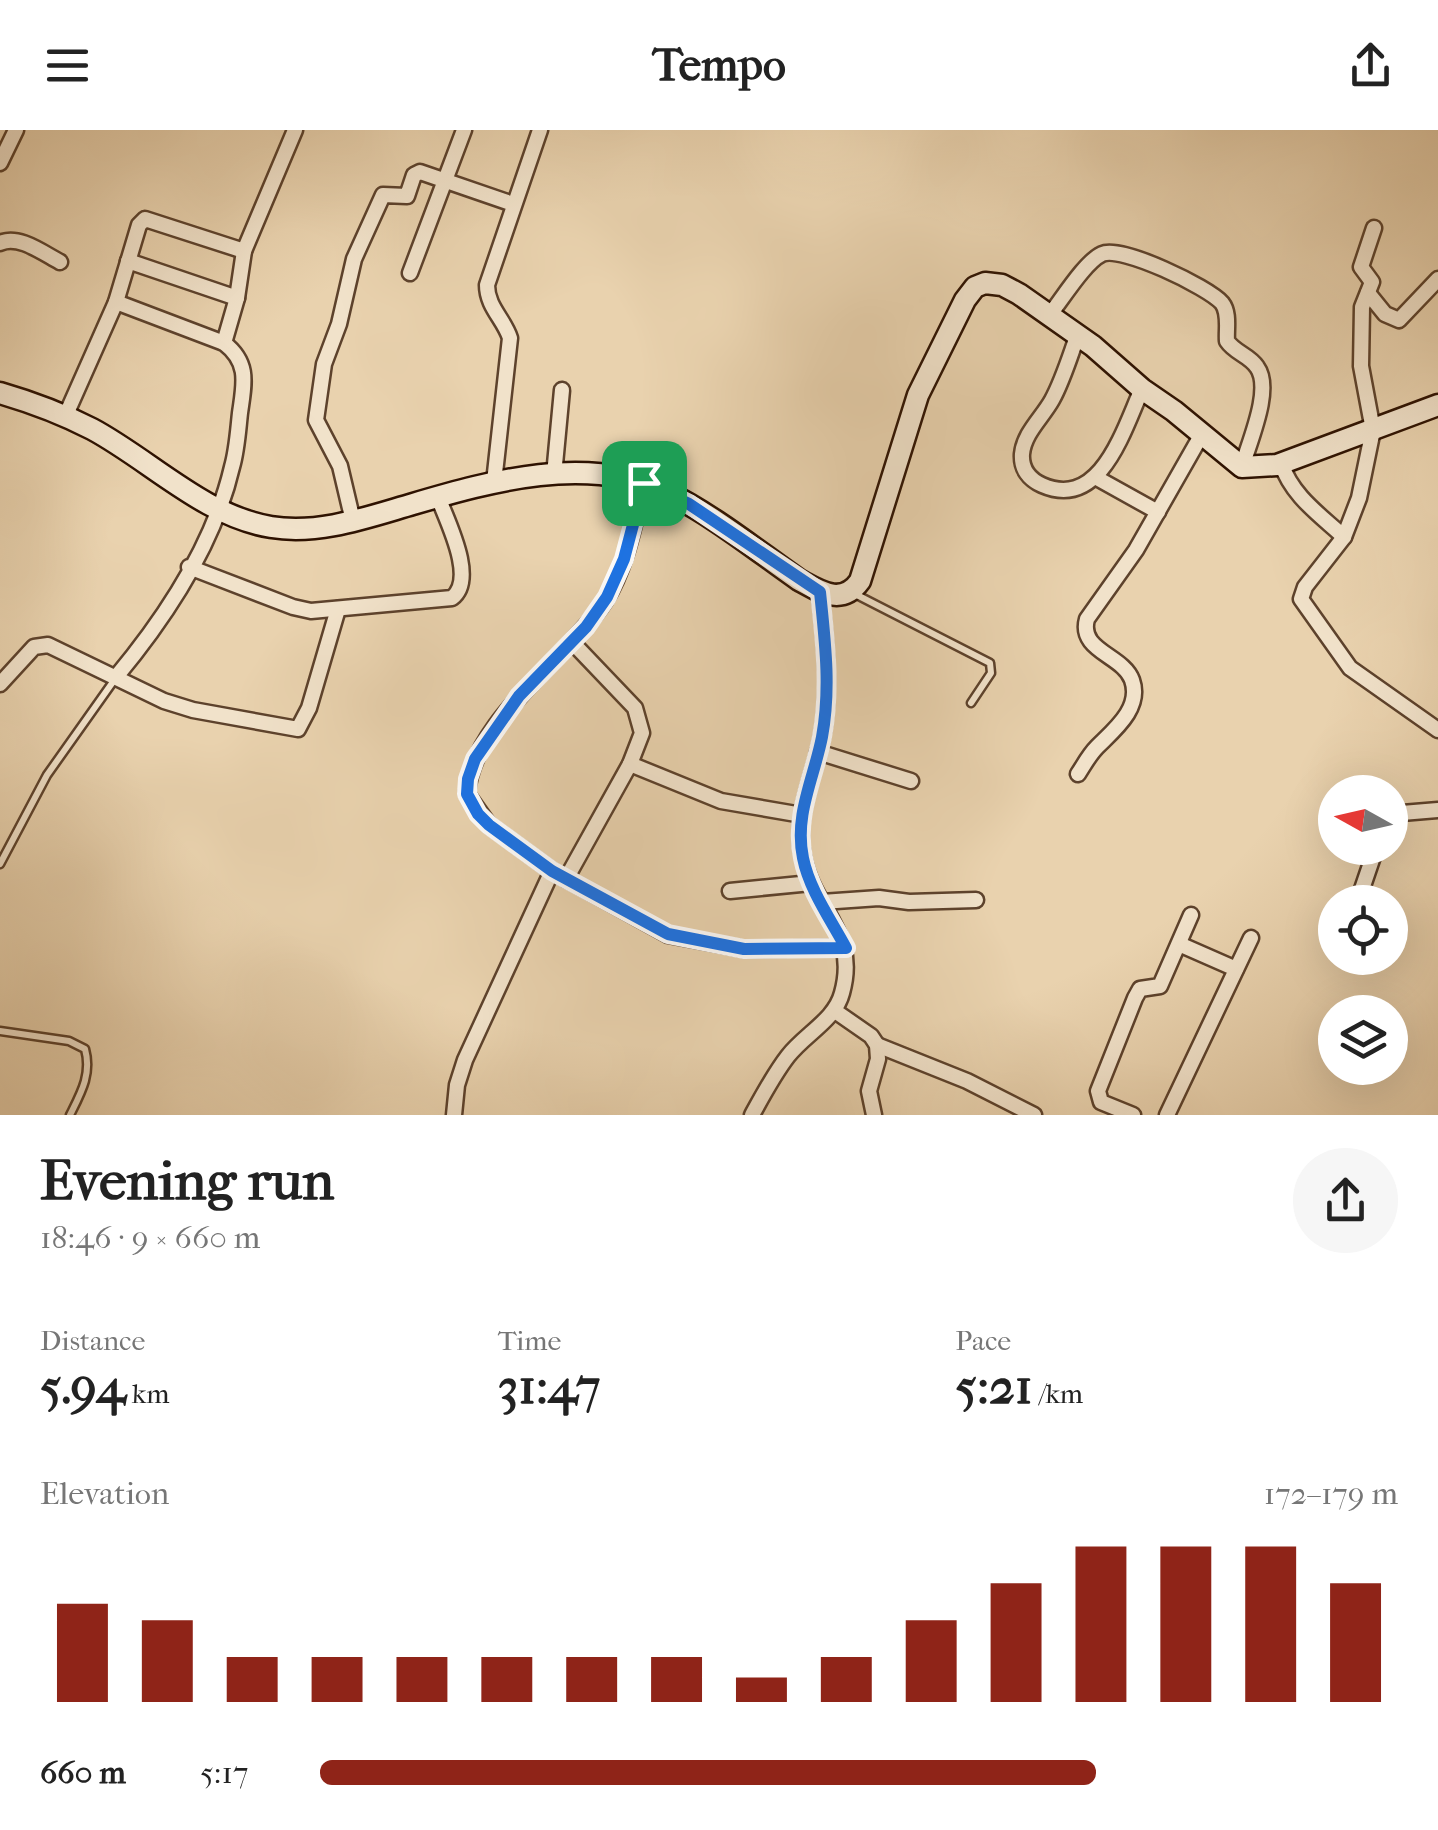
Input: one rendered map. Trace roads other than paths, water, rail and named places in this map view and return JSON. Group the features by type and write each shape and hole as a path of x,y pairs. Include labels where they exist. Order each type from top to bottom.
{"street":[{"path":"0,164 16,130"},
{"path":"224,343 237,298 244,251 295,130"},
{"path":"410,272 464,130"},
{"path":"494,482 510,338 488,296 487,285 540,130"},
{"path":"354,521 340,466 316,420 324,364 339,324 354,259 383,194 407,196 416,172 513,204"},
{"path":"64,417 116,302 139,225 145,218 244,251"},
{"path":"1374,228 1361,260 1361,268 1372,282 1362,307 1361,366 1373,430 1360,498 1344,537 1301,593 1304,607 1350,668 1438,730"},
{"path":"0,243 16,240 60,262"},
{"path":"1051,313 1096,256 1108,252 1125,253 1222,302 1227,341 1258,368 1262,378 1263,396 1242,467"},
{"path":"128,260 237,298"},
{"path":"1368,293 1385,314 1399,320 1438,279"},
{"path":"0,393 94,430 220,508 272,527 322,527 494,482 584,474 644,483 689,504 820,592 837,596 852,592 869,558 897,454 918,396 975,287 993,282 1051,313 1242,467 1280,463 1438,405"},
{"path":"116,302 224,343 237,353 244,384 233,464 220,508 162,617 116,677"},
{"path":"1078,334 1054,398 1028,434 1022,457 1028,476 1046,486 1071,488 1094,477 1108,462 1142,389"},
{"path":"554,475 562,390"},
{"path":"1078,774 1124,719 1133,684 1124,668 1090,641 1085,626 1158,512 1202,434"},
{"path":"1280,463 1302,501 1344,537"},
{"path":"1094,477 1158,512"},
{"path":"644,483 624,559 607,597 572,642 519,696 475,759 467,794 478,814 559,875 668,934 693,942 744,949 846,948"},
{"path":"190,567 294,608 322,611 442,601 460,592 463,580 458,547 438,496"},
{"path":"752,1115 788,1055 835,1011 845,983 846,948 803,860 802,815 827,702 820,592"},
{"path":"0,684 41,644 164,701 298,729 338,608"},
{"path":"454,1115 457,1086 476,1032 559,875 630,764 642,734 635,708 572,642"},
{"path":"818,752 911,781"},
{"path":"630,764 721,801 802,815"},
{"path":"1408,812 1438,810"},
{"path":"730,891 812,883"},
{"path":"822,902 879,898 908,902 976,900"},
{"path":"1133,1115 1101,1102 1098,1091 1135,998 1140,990 1160,986 1191,915"},
{"path":"1167,1115 1251,938"},
{"path":"1178,944 1236,968"},
{"path":"835,1011 871,1036 877,1045 878,1058 868,1091 874,1115"},
{"path":"877,1045 967,1081 1034,1115"}],"lane":[{"path":"852,592 990,663 991,673 972,703"},
{"path":"0,864 47,775 116,677"},
{"path":"0,1032 70,1041 84,1049 88,1062 85,1084 70,1115"}]}
